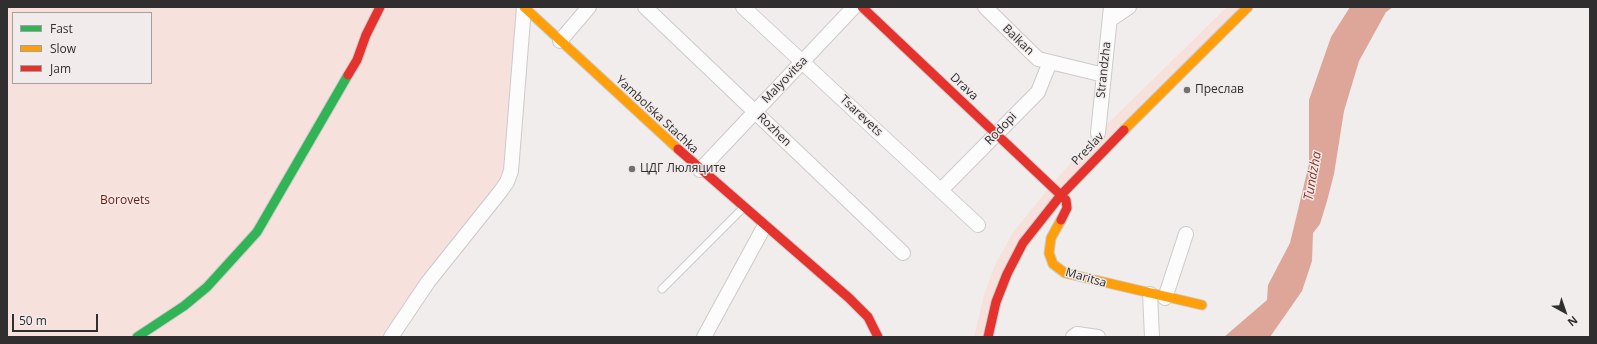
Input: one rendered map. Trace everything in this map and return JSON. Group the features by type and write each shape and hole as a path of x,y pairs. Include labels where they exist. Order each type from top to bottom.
{"street":[{"path":"137,337 184,306 207,286 230,263 257,232 357,60 366,35 380,7"},
{"path":"391,337 428,282 507,182 511,171 524,7"},
{"name":"Yambolska Stachka","path":"524,7 700,170 764,227 854,303 868,317 878,337"},
{"path":"560,41 589,7"},
{"name":"Rozhen","path":"645,7 903,253"},
{"name":"Tsarevets","path":"743,7 978,225"},
{"name":"Malyovitsa","path":"700,170 854,7"},
{"name":"Drava","path":"862,7 1061,194"},
{"name":"Balkan","path":"985,7 1038,59 1104,76"},
{"path":"1110,14 1129,7"},
{"name":"Preslav","path":"988,337 996,302 1007,274 1023,243 1061,194 1108,145 1248,7"},
{"name":"Strandzha","path":"1098,133 1110,14"},
{"name":"Rodopi","path":"941,190 1038,92 1050,62"},
{"name":"Maritsa","path":"1061,194 1066,200 1067,208 1051,238 1049,253 1053,264 1065,273 1165,298 1202,305"},
{"path":"704,337 764,227"},
{"path":"1165,298 1186,234"},
{"path":"1150,294 1152,337"},
{"path":"1073,337 1077,334 1098,337"}],"lane":[{"path":"662,289 743,208"}],"green space":[{"name":"Borovets","path":"7,7 524,7 511,171 391,337 7,337"},
{"path":"1227,7 1248,7 1023,243 988,337 974,337 984,295 994,267 1012,234 1051,185 1098,133"}],"water":[{"name":"Tundzha","path":"1350,7 1393,7 1386,12 1359,61 1344,111 1334,174 1327,201 1320,224 1313,233 1312,261 1302,291 1270,337 1224,337 1267,300 1268,285 1290,243 1309,164 1309,100 1331,37"}],"traffic: fast":[{"path":"137,337 184,306 207,287 257,232 348,75"}],"traffic: slow":[{"path":"524,7 678,149"},
{"path":"1124,130 1248,7"},
{"path":"1061,220 1051,238 1049,253 1053,264 1065,273 1202,305"}],"traffic: jam":[{"path":"348,75 357,60 366,35 380,7"},
{"path":"862,7 1066,200 1067,208 1061,220"},
{"path":"988,337 996,302 1007,274 1023,243 1061,195 1124,130"},
{"path":"678,149 849,298 868,317 878,337"}],"place":[{"name":"Преслав","path":"1187,90"},
{"name":"ЦДГ Люляците","path":"632,169"}]}
